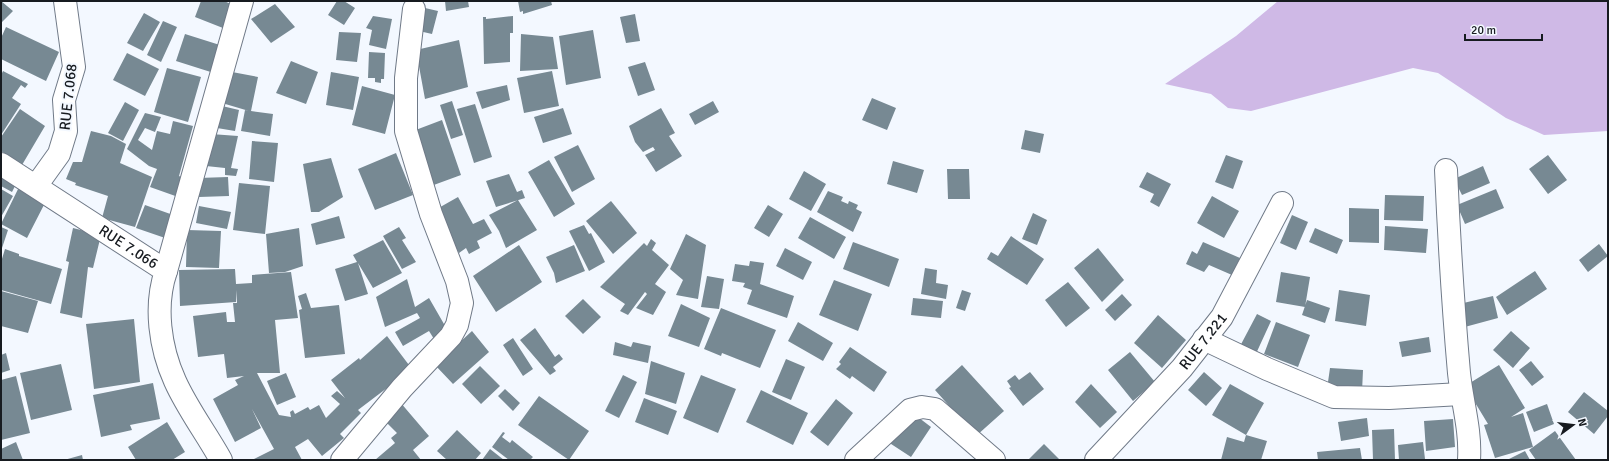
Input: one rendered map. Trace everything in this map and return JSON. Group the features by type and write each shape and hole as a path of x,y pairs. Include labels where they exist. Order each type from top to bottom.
{"street":[{"name":"RUE 7.068","path":"36,186 59,154 66,131 64,100 74,67 65,1"},
{"path":"166,271 242,1"},
{"path":"342,460 402,388 451,336 457,325 462,303 458,281 431,214 406,131 406,78 414,9"},
{"name":"RUE 7.066","path":"1,164 166,271 161,284 159,310 168,362 176,382 221,460"},
{"path":"1446,170 1449,253 1461,394 1470,432 1469,460"},
{"name":"RUE 7.221","path":"1096,460 1182,368 1222,317 1282,203"},
{"path":"1204,339 1267,369 1334,397 1389,398 1461,394"},
{"path":"856,460 910,410 922,407 935,409 994,460"}],"shaded area":[{"path":"1278,1 1608,1 1608,131 1544,135 1506,118 1438,73 1413,68 1251,111 1228,108 1211,94 1165,84 1236,36"}],"building":[{"path":"1,1 13,11 1,23"},
{"path":"201,1 224,1 238,7 228,30 195,17"},
{"path":"337,1 344,1 355,8 344,25 328,15"},
{"path":"445,1 468,1 469,7 446,11"},
{"path":"518,1 551,1 552,5 523,14 523,11 520,12"},
{"path":"275,4 295,27 271,43 251,19"},
{"path":"425,8 438,11 432,34 419,31"},
{"path":"144,13 160,22 143,51 127,43"},
{"path":"635,14 640,41 626,43 620,17"},
{"path":"373,16 392,19 386,49 369,45 372,30 366,28"},
{"path":"513,16 513,33 510,33 510,62 484,64 483,17 486,17 486,19"},
{"path":"163,21 177,27 161,62 147,55"},
{"path":"6,27 59,52 46,81 1,59 1,38"},
{"path":"593,30 601,78 566,85 559,36"},
{"path":"339,32 361,33 357,62 336,60"},
{"path":"185,34 223,46 217,74 176,61"},
{"path":"521,34 553,37 558,69 520,71"},
{"path":"459,40 468,87 425,99 416,50"},
{"path":"369,52 385,53 384,79 381,79 381,83 375,82 375,78 368,78"},
{"path":"127,53 159,69 145,96 113,80"},
{"path":"291,61 318,72 306,104 276,93"},
{"path":"645,62 655,90 638,96 628,67"},
{"path":"167,68 201,77 188,122 154,112"},
{"path":"3,71 28,84 25,88 21,85 12,98 21,104 1,135 1,75"},
{"path":"552,71 559,106 524,113 517,78"},
{"path":"232,72 258,77 251,111 273,114 270,136 241,131 245,110 249,111 222,103"},
{"path":"331,72 359,77 353,110 326,105"},
{"path":"507,85 510,100 482,109 476,92"},
{"path":"362,86 395,95 385,134 352,125"},
{"path":"872,98 896,108 887,130 862,120"},
{"path":"452,101 463,135 451,139 440,105"},
{"path":"713,101 719,112 695,125 689,114"},
{"path":"125,102 139,110 123,141 108,133"},
{"path":"475,104 492,157 474,163 457,109"},
{"path":"222,106 239,110 235,131 217,128"},
{"path":"563,108 572,134 543,143 534,117"},
{"path":"661,108 675,133 669,136 682,156 656,172 645,155 655,150 653,147 643,152 635,142 629,126"},
{"path":"20,109 45,126 22,165 1,151 1,137"},
{"path":"145,113 161,117 155,132 145,128 138,140 152,150 157,131 170,134 173,121 193,126 179,176 187,180 181,198 150,187 157,169 149,166 127,149"},
{"path":"442,120 461,175 431,186 413,131"},
{"path":"1025,130 1044,134 1040,153 1021,149"},
{"path":"91,131 111,136 126,144 120,163 152,177 135,227 102,218 108,196 75,185 76,183 66,179 73,162 82,162"},
{"path":"211,134 238,136 231,168 238,169 236,176 225,175 225,168 206,166"},
{"path":"252,141 278,143 274,182 249,179"},
{"path":"578,145 595,179 572,192 554,157"},
{"path":"396,153 413,195 375,210 358,169"},
{"path":"1226,155 1243,161 1233,189 1215,182"},
{"path":"1548,155 1567,180 1548,194 1529,169"},
{"path":"331,158 343,197 319,212 311,212 303,164"},
{"path":"549,160 575,204 554,217 528,172"},
{"path":"893,161 924,170 917,193 887,184"},
{"path":"1483,166 1490,183 1462,195 1454,179"},
{"path":"947,169 969,169 970,199 948,199"},
{"path":"804,171 826,184 811,211 789,199"},
{"path":"1147,172 1171,184 1159,207 1150,202 1154,194 1139,187"},
{"path":"1,174 17,182 12,192 1,186"},
{"path":"509,174 517,192 522,190 525,198 496,207 486,181"},
{"path":"228,177 229,196 199,197 198,178"},
{"path":"239,183 270,186 265,234 233,230"},
{"path":"20,185 47,199 27,238 1,224"},
{"path":"1,189 13,196 1,217"},
{"path":"1496,189 1504,208 1465,224 1457,205"},
{"path":"828,191 843,197 841,201 848,204 849,201 858,205 856,209 862,212 853,232 817,212"},
{"path":"1385,195 1424,196 1423,221 1384,220"},
{"path":"1212,196 1239,211 1224,238 1197,223"},
{"path":"458,197 473,224 484,219 492,233 477,241 480,248 469,254 466,248 459,253 435,210"},
{"path":"518,200 537,230 506,248 499,231 489,215"},
{"path":"611,201 637,233 613,254 586,221"},
{"path":"145,205 176,216 168,239 136,228"},
{"path":"768,205 783,214 769,237 754,228"},
{"path":"199,206 231,212 227,229 196,223"},
{"path":"1349,208 1379,209 1379,243 1349,242"},
{"path":"1033,213 1047,220 1037,245 1022,239"},
{"path":"1292,215 1308,222 1296,250 1280,243"},
{"path":"339,216 345,238 316,245 311,224"},
{"path":"810,217 846,237 834,259 798,238"},
{"path":"584,225 589,234 591,233 605,262 589,271 569,231"},
{"path":"1385,226 1428,229 1426,253 1384,250"},
{"path":"1,227 8,230 1,251"},
{"path":"399,227 406,238 402,240 416,262 402,269 383,236"},
{"path":"73,228 101,235 93,268 88,267 82,318 60,313 69,262 66,261"},
{"path":"299,228 303,266 285,272 269,273 266,234"},
{"path":"1315,228 1343,240 1337,254 1309,242"},
{"path":"187,230 221,231 219,268 186,267"},
{"path":"686,234 706,245 698,299 676,295 683,280 670,269"},
{"path":"1011,236 1044,259 1027,285 987,259 991,252 998,256"},
{"path":"651,239 656,243 652,250 669,265 655,284 666,292 653,315 636,308 647,294 645,292 628,315 620,311 625,304 600,287 644,243 647,246"},
{"path":"383,240 402,273 373,288 358,263 368,294 345,301 335,269 357,262 353,255"},
{"path":"853,242 899,259 889,287 843,269"},
{"path":"1203,242 1240,258 1232,275 1209,265 1204,272 1186,264 1192,251 1197,254"},
{"path":"1599,244 1608,256 1588,272 1579,260"},
{"path":"519,245 542,282 496,312 473,276"},
{"path":"574,245 585,271 556,283 554,273 546,257"},
{"path":"785,248 812,262 803,280 776,266"},
{"path":"1098,248 1124,280 1102,302 1074,268"},
{"path":"5,249 19,254 19,256 62,269 51,304 1,290 1,262"},
{"path":"750,261 764,263 760,284 794,296 787,318 747,304 752,290 743,287 745,283 732,281 735,264 749,266"},
{"path":"925,268 937,270 936,283 948,285 946,299 921,294"},
{"path":"235,269 236,284 252,283 252,275 291,272 298,318 275,320 280,373 257,373 279,415 291,417 290,412 293,410 295,414 308,407 310,410 319,405 326,418 340,404 331,396 337,391 345,398 331,380 359,358 360,360 387,336 412,369 358,410 361,413 340,434 344,438 322,456 308,439 295,447 302,460 252,460 274,449 252,409 261,428 235,442 213,399 238,385 235,380 244,376 227,378 224,354 198,357 193,316 226,312 227,322 235,322 233,303 237,303 236,290 236,302 180,306 179,270"},
{"path":"1535,271 1547,289 1507,315 1496,297"},
{"path":"1281,272 1310,277 1305,307 1276,302"},
{"path":"707,276 724,279 719,309 701,307"},
{"path":"407,279 415,307 429,298 448,331 434,339 429,331 403,346 395,332 420,318 417,313 385,327 376,297"},
{"path":"834,280 872,294 858,331 819,315"},
{"path":"1068,282 1090,308 1066,327 1045,300"},
{"path":"962,290 971,293 965,311 956,308"},
{"path":"1339,290 1370,295 1366,326 1335,321"},
{"path":"1,291 38,301 28,333 1,326"},
{"path":"306,293 311,308 339,305 345,354 305,358 299,310 302,309 298,296"},
{"path":"1122,294 1132,305 1115,321 1105,310"},
{"path":"1493,296 1498,318 1461,328 1455,305"},
{"path":"913,298 943,301 941,318 911,315"},
{"path":"583,299 601,317 583,334 565,316"},
{"path":"1307,300 1330,308 1325,323 1302,315"},
{"path":"681,304 710,318 699,347 668,336"},
{"path":"721,308 776,330 760,368 722,353 721,356 704,349"},
{"path":"1257,314 1271,321 1254,358 1238,350"},
{"path":"1158,315 1186,340 1162,368 1134,343"},
{"path":"134,319 140,382 94,389 86,324"},
{"path":"798,322 833,343 823,361 788,341"},
{"path":"1276,322 1310,335 1298,367 1264,354"},
{"path":"535,328 555,357 559,354 563,359 553,367 556,371 550,375 520,340"},
{"path":"472,331 489,352 453,384 435,365"},
{"path":"1511,331 1530,348 1513,368 1493,350"},
{"path":"1429,337 1431,352 1402,357 1399,342"},
{"path":"513,338 533,369 523,376 503,345"},
{"path":"615,342 631,347 633,342 651,346 648,363 613,355"},
{"path":"850,347 887,372 874,392 852,376 850,379 836,369 841,364 839,362"},
{"path":"1130,352 1155,382 1133,401 1108,370"},
{"path":"6,353 10,370 1,373 1,355"},
{"path":"786,359 805,367 791,400 772,392"},
{"path":"651,361 685,373 676,404 645,394"},
{"path":"1531,361 1544,377 1532,386 1519,370"},
{"path":"61,364 72,410 31,420 20,373"},
{"path":"962,365 1004,411 976,436 935,390"},
{"path":"1499,365 1525,408 1511,417 1523,413 1533,447 1495,458 1484,425 1488,424 1465,386"},
{"path":"480,366 500,386 481,404 462,384"},
{"path":"1330,368 1363,370 1362,392 1327,389"},
{"path":"1030,372 1044,389 1023,406 1009,388 1011,387 1007,381 1015,375 1019,380"},
{"path":"1204,372 1222,388 1206,406 1188,390"},
{"path":"286,373 296,397 277,405 267,381"},
{"path":"623,375 637,382 619,418 605,411"},
{"path":"701,375 736,389 718,433 683,418"},
{"path":"16,376 30,433 1,440 1,380"},
{"path":"153,383 160,419 130,425 132,430 101,437 93,395"},
{"path":"1091,384 1117,412 1100,428 1075,402"},
{"path":"1230,384 1264,403 1246,435 1212,415"},
{"path":"505,389 520,403 513,411 498,396"},
{"path":"761,390 808,413 793,445 746,422"},
{"path":"1584,392 1608,411 1608,416 1594,434 1568,412"},
{"path":"539,396 589,431 569,460 518,425"},
{"path":"644,398 677,411 668,435 635,422"},
{"path":"836,399 853,413 828,446 810,432"},
{"path":"400,402 429,436 413,450 421,460 375,460 395,443 391,438 397,433 382,418"},
{"path":"1547,404 1554,424 1534,432 1526,412"},
{"path":"910,411 931,427 911,457 888,442"},
{"path":"1367,418 1369,436 1341,441 1338,422"},
{"path":"1453,419 1455,447 1426,451 1424,421"},
{"path":"167,422 185,452 172,460 136,460 128,447"},
{"path":"1394,429 1395,460 1373,460 1372,430"},
{"path":"457,430 481,453 475,460 447,460 437,451"},
{"path":"1555,431 1576,460 1536,460 1529,450"},
{"path":"503,432 505,433 502,437 510,443 512,440 533,457 530,460 509,460 492,447"},
{"path":"1246,435 1267,441 1261,460 1221,460 1227,437 1244,442"},
{"path":"16,442 23,460 1,460 1,449"},
{"path":"1423,442 1425,459 1399,460 1398,445"},
{"path":"1044,444 1060,460 1028,460"},
{"path":"1360,448 1362,460 1318,460 1317,452"},
{"path":"490,449 504,460 482,460"},
{"path":"1525,451 1530,460 1507,460"},
{"path":"82,455 83,460 64,460"}]}
